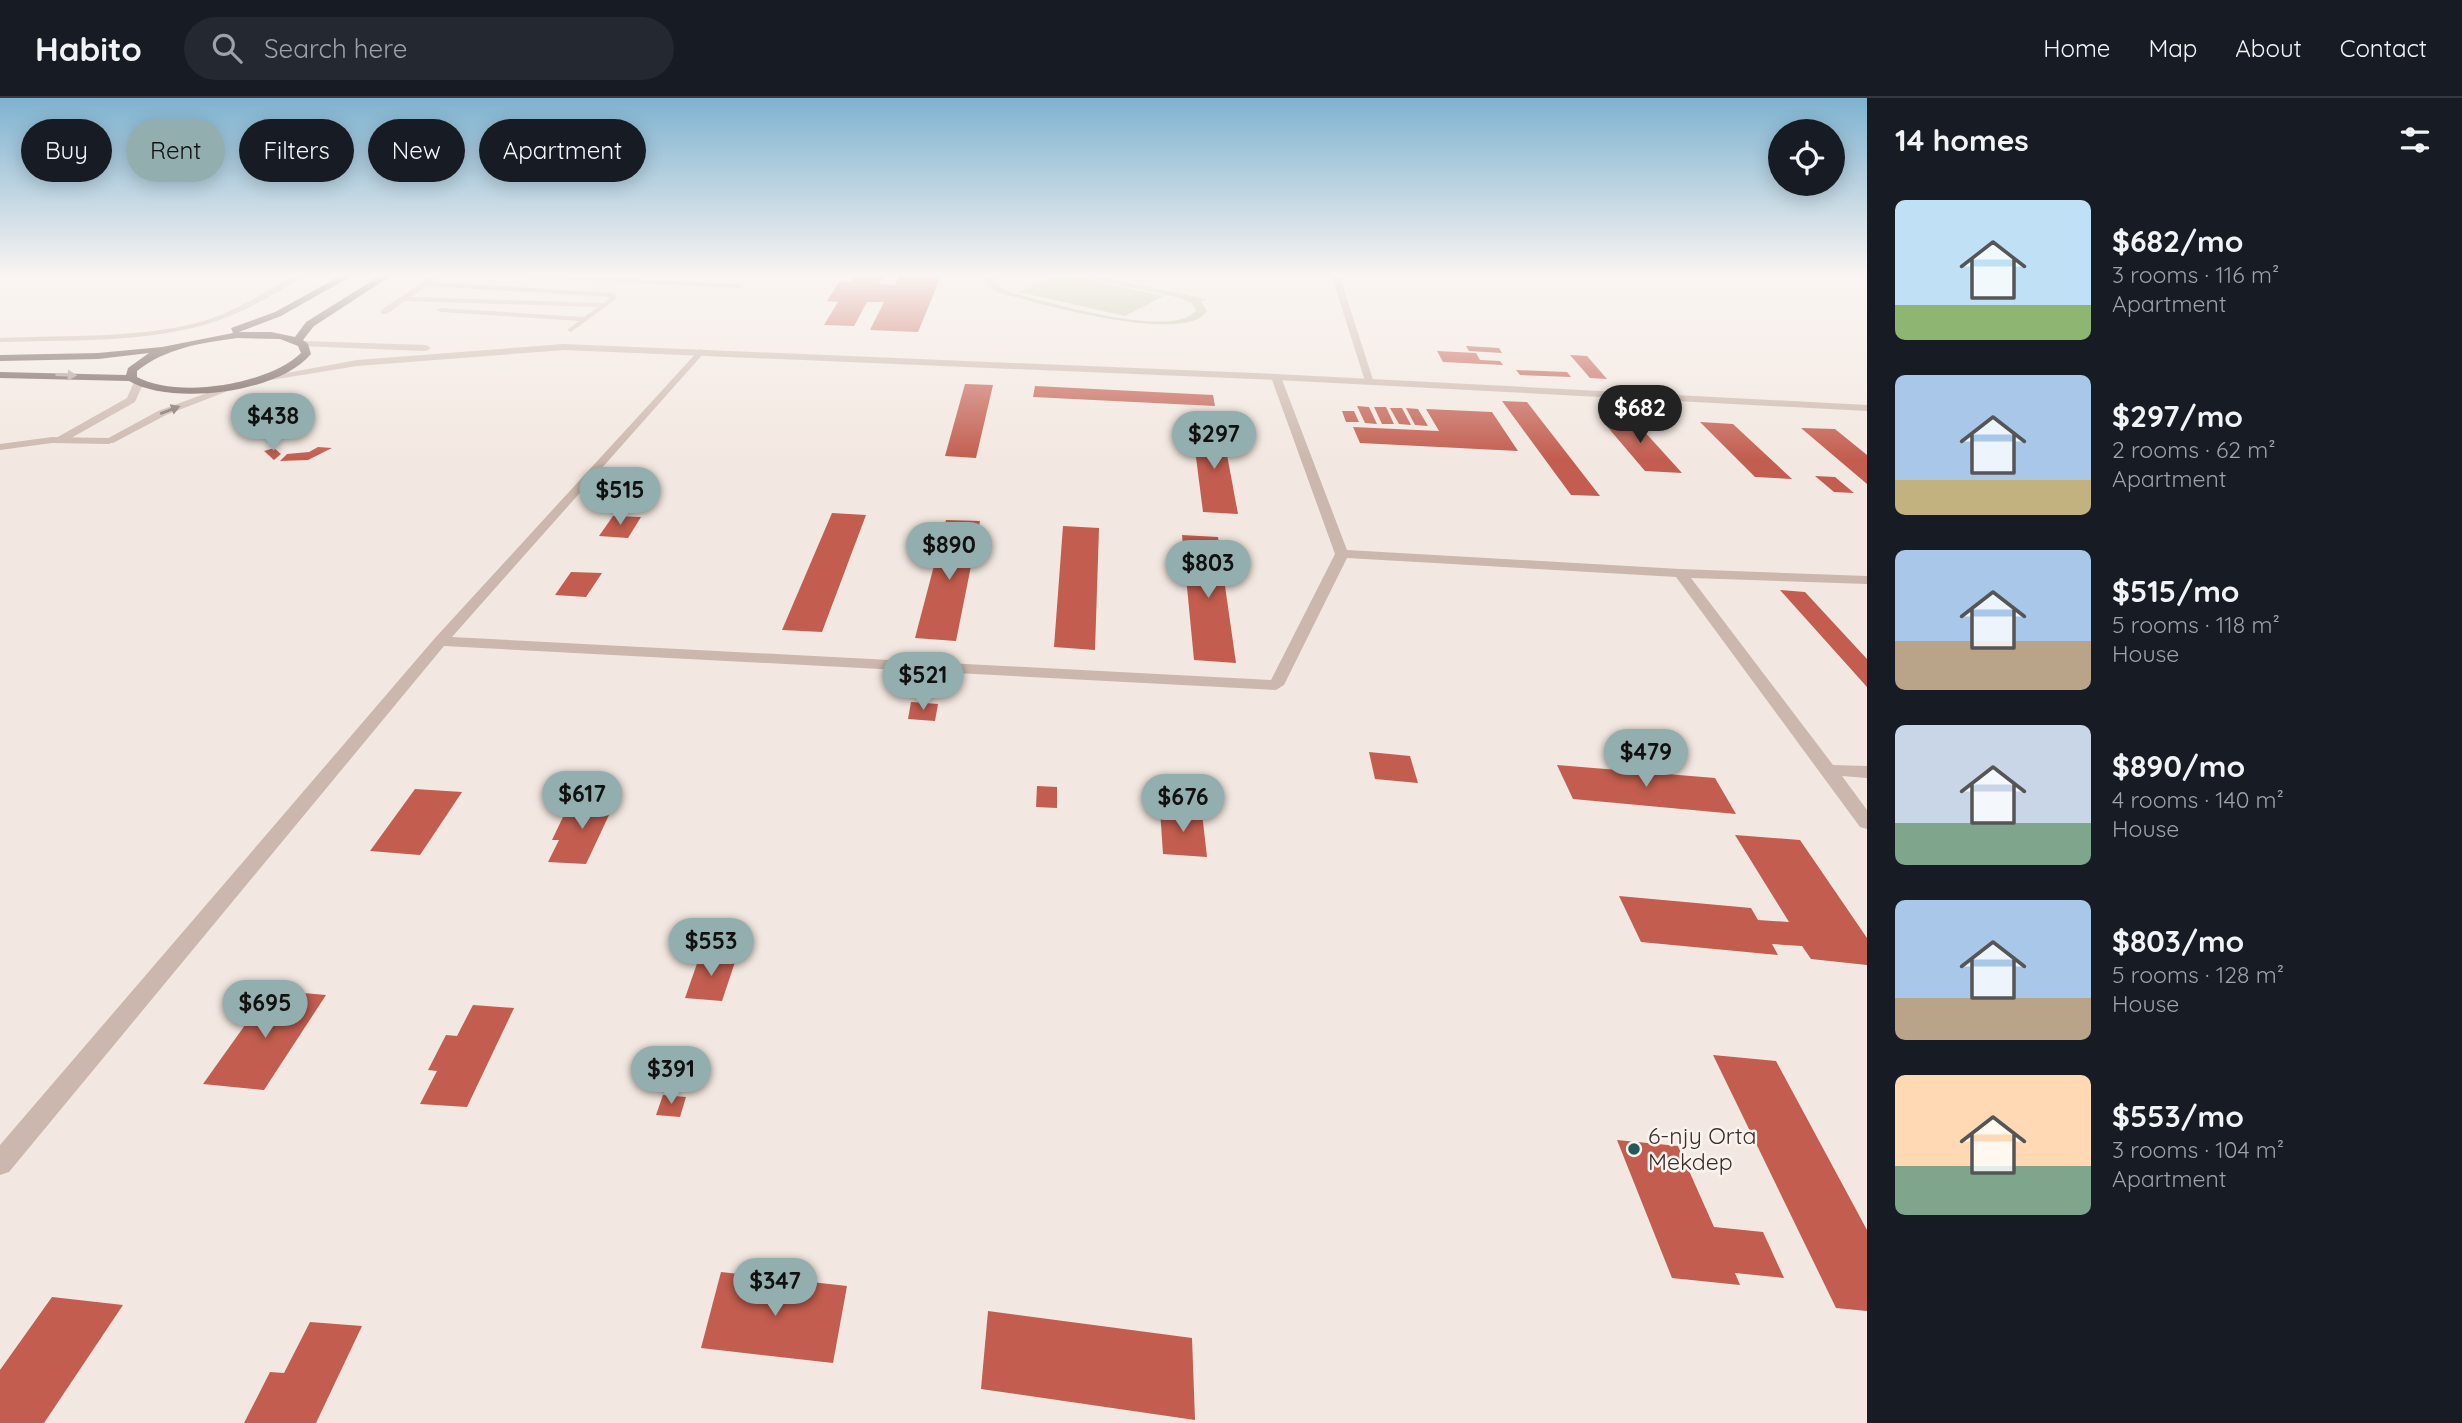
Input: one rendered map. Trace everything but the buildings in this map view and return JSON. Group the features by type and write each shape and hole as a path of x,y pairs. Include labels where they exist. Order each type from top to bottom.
{"highway":[{"path":"211,339 219,336"},
{"path":"0,358 99,356 211,339 251,336"},
{"path":"267,336 301,342"},
{"path":"0,375 135,381 177,391 243,383 290,367 298,361 306,354 301,342 304,336"},
{"path":"135,381 132,370 141,362 177,346"}],"street":[{"path":"1355,336 1370,381"},
{"path":"301,342 507,351"},
{"path":"259,379 357,363 564,347 1370,381 1867,408"},
{"path":"0,1164 440,641 700,352"},
{"path":"440,641 1276,685 1342,554 1276,377"},
{"path":"60,440 131,400 135,381"},
{"path":"0,447 60,440 109,441 162,412 243,383"},
{"path":"1342,554 1679,573 1867,580"},
{"path":"1679,573 1867,823"},
{"path":"1827,770 1867,772"}],"lane":[{"path":"0,340 72,336"}],"place":[{"name":"6-njy Orta Mekdep","path":"1634,1149"}]}
